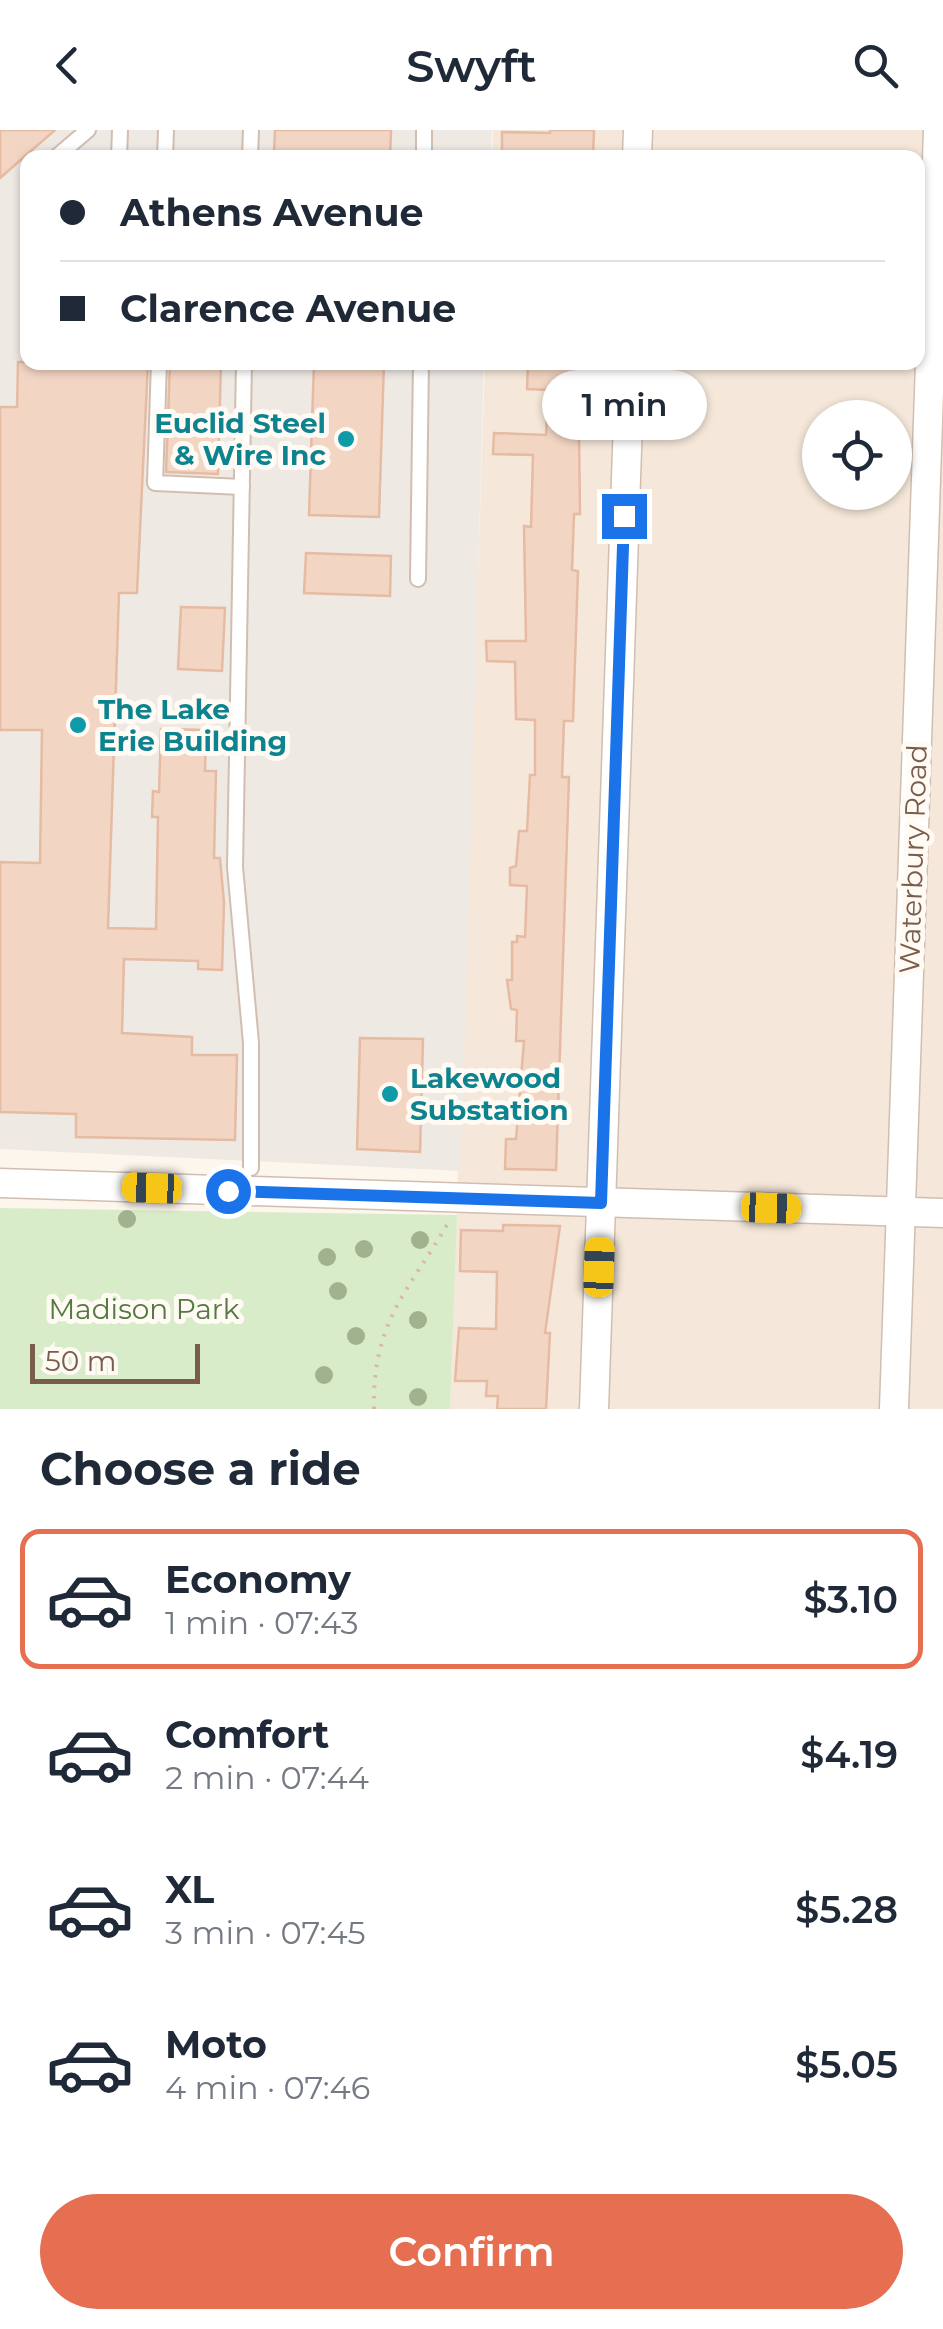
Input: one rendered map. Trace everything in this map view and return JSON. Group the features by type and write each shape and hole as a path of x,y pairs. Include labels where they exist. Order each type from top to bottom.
{"street":[{"name":"Waterbury Road","path":"894,1409 938,130"},
{"path":"594,1409 630,370"},
{"path":"0,1184 943,1214"}],"lane":[{"path":"65,150 88,130"},
{"path":"158,370 155,483 242,487"},
{"path":"244,370 235,868 251,1043 251,1168"},
{"path":"418,579 421,370"}],"path":[{"path":"374,1409 379,1345 392,1310 453,1213"}],"shaded area":[{"path":"0,130 492,130 491,150 20,150 20,370 484,370 461,1171 0,1149"},
{"path":"493,130 943,130 943,1409 450,1409 485,370 925,370 925,150 492,150"}],"green space":[{"name":"Madison Park","path":"0,1208 457,1215 450,1409 0,1409"}],"building":[{"path":"0,130 55,130 32,150 20,150 20,161 0,178"},
{"path":"275,130 391,130 390,150 274,150"},
{"path":"594,130 593,150 502,150 502,132"},
{"name":"The Lake Erie Building","path":"18,362 20,370 148,370 137,593 119,593 108,928 156,929 158,817 152,817 153,791 159,792 161,729 206,730 205,771 216,771 214,858 220,858 224,903 222,970 198,969 198,961 124,959 122,1033 192,1037 192,1055 237,1055 235,1140 76,1137 76,1114 0,1112 0,862 40,863 42,730 0,730 0,407 17,407"},
{"path":"170,370 221,370 218,474 166,472"},
{"name":"Euclid Steel & Wire Inc","path":"314,370 384,370 379,517 309,515"},
{"path":"528,370 586,370 584,432 579,432 580,514 574,514 572,570 578,571 573,721 564,721 562,777 569,777 556,1170 505,1169 506,1139 516,1139 524,1041 516,1041 517,1010 511,1009 507,980 512,980 512,942 517,942 517,936 525,937 527,886 510,885 510,868 516,866 519,831 527,831 530,775 535,775 535,720 516,719 515,662 487,661 486,641 526,641 524,526 531,527 533,455 493,454 494,433 546,435 548,390 527,389"},
{"path":"306,553 391,556 390,596 304,593"},
{"path":"181,607 225,608 222,671 178,669"},
{"name":"Lakewood Substation","path":"360,1038 423,1039 420,1152 357,1149"},
{"path":"503,1225 560,1226 545,1333 550,1333 546,1409 497,1409 498,1396 486,1396 487,1381 455,1381 459,1328 496,1329 497,1272 460,1271 461,1230 503,1231"}],"place":[{"name":"Euclid Steel & Wire Inc","path":"346,439"},
{"name":"The Lake Erie Building","path":"78,725"},
{"name":"Lakewood Substation","path":"390,1094"}],"route":[{"path":"228,1191 601,1203 624,516"}]}
